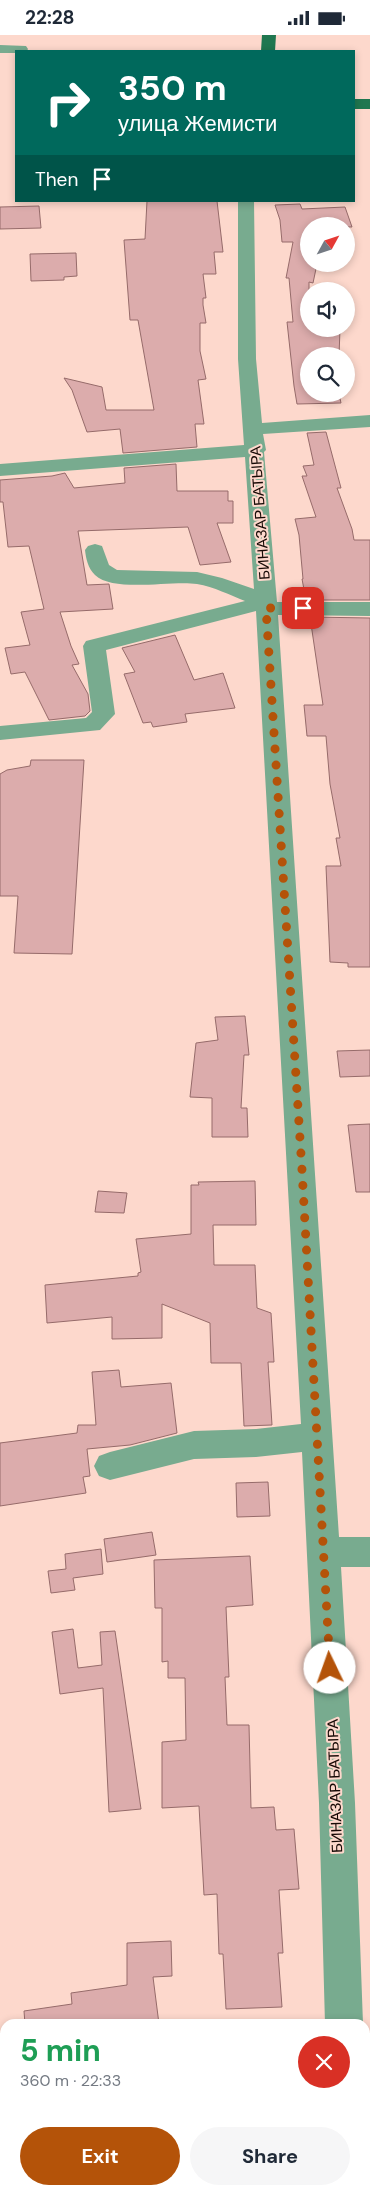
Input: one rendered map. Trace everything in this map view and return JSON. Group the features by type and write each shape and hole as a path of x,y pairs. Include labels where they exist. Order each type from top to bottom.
{"main road":[{"path":"268,50 269,35"},
{"path":"355,104 370,104"}],"street":[{"path":"0,49 20,49"},
{"name":"БИНАЗАР БАТЫРА","path":"246,202 248,359 266,605 318,1436 337,1803 344,2019"},
{"path":"0,470 254,440 370,421"},
{"path":"95,549 97,562 102,571 114,576 132,578 197,578 266,605"},
{"path":"0,733 92,725 104,714 94,646 266,605 370,609"},
{"path":"110,1466 194,1445 256,1443 318,1436"},
{"path":"324,1552 370,1552"}],"building":[{"path":"147,202 217,202 223,252 214,252 216,274 203,274 206,298 203,298 203,305 206,323 200,323 200,351 206,379 198,380 204,424 195,424 197,447 123,453 120,429 87,432 72,390 64,378 102,387 106,410 154,410 138,320 130,320 124,240 145,239"},
{"path":"300,204 302,209 345,207 348,217 300,217 300,273 315,273 313,282 300,282 300,337 340,337 339,347 300,347 300,402 341,403 297,404 287,322 293,322 289,278 286,278 293,242 282,242 280,220 275,205"},
{"path":"39,206 41,228 0,229 0,207"},
{"path":"76,253 77,276 64,277 64,280 31,281 30,254"},
{"path":"326,432 341,488 337,488 352,529 354,540 370,540 370,600 306,600 302,579 299,535 295,519 316,517 302,476 307,476 303,466 314,465 307,433"},
{"path":"176,464 177,491 228,491 228,501 233,501 233,523 217,523 231,562 200,565 188,527 78,531 87,585 109,584 113,609 60,612 79,664 72,665 88,694 90,711 85,716 49,720 25,672 11,674 5,648 30,645 21,612 44,609 29,546 8,547 3,502 0,502 0,480 52,476 65,473 74,488 125,483 124,468"},
{"path":"310,617 370,618 370,967 348,967 348,963 330,962 326,866 341,866 336,838 340,838 330,784 326,736 307,736 304,705 323,705"},
{"path":"175,635 194,680 223,673 235,708 185,714 187,722 153,727 151,722 143,723 124,674 135,672 122,648"},
{"path":"31,760 84,760 72,954 14,953 18,896 0,896 0,774 7,770 30,766"},
{"path":"245,1016 249,1055 244,1055 241,1108 247,1108 248,1137 212,1137 212,1098 190,1097 196,1043 218,1040 215,1017"},
{"path":"370,1050 370,1076 340,1077 337,1051"},
{"path":"370,1124 370,1192 356,1192 348,1125"},
{"path":"255,1181 256,1225 213,1225 214,1265 255,1265 257,1308 271,1313 274,1362 268,1362 272,1425 244,1426 241,1363 211,1363 210,1323 162,1304 162,1338 112,1339 112,1317 47,1323 45,1285 138,1276 138,1273 141,1272 136,1239 191,1234 191,1185 199,1185 198,1182"},
{"path":"98,1191 127,1193 124,1213 95,1212"},
{"path":"119,1370 121,1387 171,1383 177,1433 130,1445 87,1449 90,1476 83,1477 86,1493 0,1506 0,1443 77,1433 78,1425 96,1425 92,1372"},
{"path":"268,1482 270,1516 237,1517 236,1483"},
{"path":"152,1532 156,1555 107,1562 104,1539"},
{"path":"101,1549 103,1574 73,1578 75,1590 51,1593 48,1571 66,1569 65,1554"},
{"path":"250,1556 253,1605 226,1607 229,1677 225,1677 227,1725 249,1725 251,1808 274,1807 276,1830 294,1829 299,1889 279,1890 283,1953 278,1953 282,2007 226,2009 223,1954 219,1954 217,1894 204,1895 199,1806 162,1808 162,1742 186,1740 185,1678 168,1678 168,1661 162,1662 162,1608 155,1608 154,1560"},
{"path":"73,1629 78,1668 102,1665 100,1632 115,1631 141,1809 109,1812 103,1688 60,1694 52,1632"},
{"path":"171,1941 172,1976 153,1977 158,2019 25,2019 24,2011 72,2004 71,1993 127,1985 127,1943"}],"route":[{"path":"303,608 266,608 302,1170 330,1668"}]}
